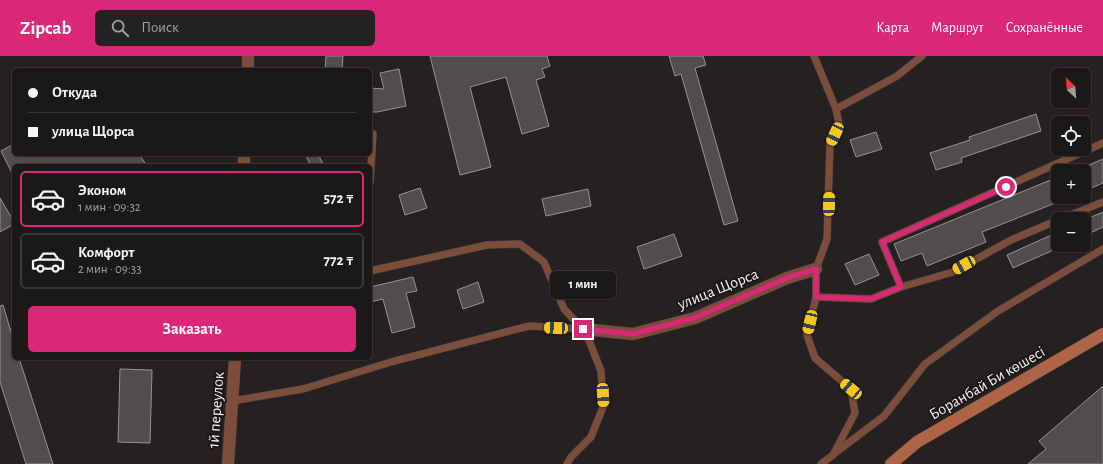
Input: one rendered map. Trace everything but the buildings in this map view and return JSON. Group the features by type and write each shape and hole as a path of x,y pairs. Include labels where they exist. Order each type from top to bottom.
{"main road":[{"name":"Боранбай Би көшесі","path":"891,464 917,442 1103,334"}],"street":[{"path":"248,56 248,68"},
{"name":"улица Щорса","path":"583,329 633,334 694,318 787,278 816,269"},
{"name":"1й переулок","path":"228,464 235,360"}],"lane":[{"path":"814,56 836,109 839,124 830,143 827,239 816,269 816,297 807,335 815,358 851,389 855,413 834,455"},
{"path":"836,109 897,76 922,56"},
{"path":"372,150 373,134"},
{"path":"901,287 882,242 1103,143"},
{"path":"1078,212 1103,202"},
{"path":"816,297 871,299 901,287 953,272 1011,240 1051,223"},
{"path":"372,271 487,245 520,244 544,262 564,309 583,329 601,371 603,407 591,437 571,457 567,464"},
{"path":"822,464 884,416 925,364 998,311 1103,249"},
{"path":"232,401 303,389 391,362 529,326 583,329"}],"route":[{"path":"583,329 633,334 694,318 787,278 816,269 816,297 871,299 901,287 882,242 1006,187"}]}
